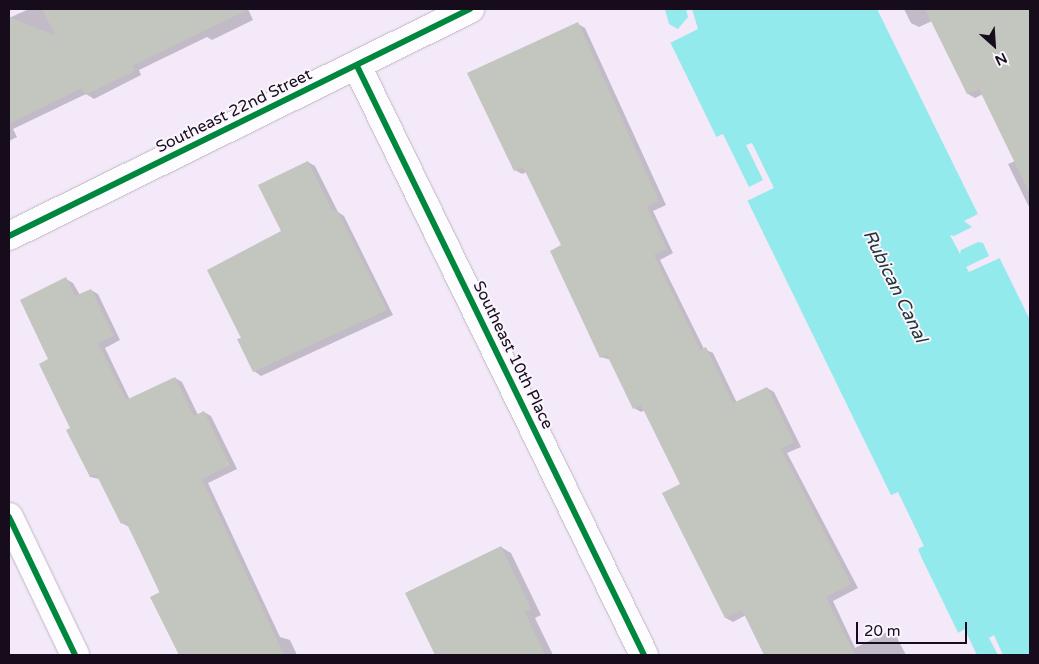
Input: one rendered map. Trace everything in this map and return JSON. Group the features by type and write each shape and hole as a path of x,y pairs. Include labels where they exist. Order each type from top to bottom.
{"street":[{"name":"Southeast 22nd Street","path":"9,236 470,9"},
{"name":"Southeast 10th Place","path":"357,66 644,655"},
{"path":"9,517 75,655"}],"water":[{"name":"Rubican Canal","path":"654,9 877,9 1030,320 1030,655 969,655"}],"pier":[{"path":"651,9 665,9 669,24 678,29 688,17 686,9 692,9 698,29 668,44"},
{"path":"723,134 749,187 763,180 746,145 752,143 774,188 747,201 714,138"},
{"path":"978,214 1000,258 969,272 966,267 989,256 983,243 978,242 961,250 960,254 950,235 954,236 972,227 964,221"},
{"path":"898,492 924,546 918,549 933,588 889,496"},
{"path":"965,629 977,655 966,655 956,634"},
{"path":"994,635 1003,655 998,655 989,638"}],"building":[{"path":"42,9 249,9 132,66 135,71 85,95 82,88 9,124 9,17 55,35"},
{"path":"925,9 1030,9 1030,194 979,89 967,94"},
{"path":"578,22 659,201 647,207 667,249 654,255 700,350 706,347 733,403 767,387 794,442 781,449 851,584 826,597 855,655 764,655 742,610 725,618 662,493 680,484 641,405 633,409 607,355 600,358 550,251 561,245 523,167 514,171 467,73"},
{"path":"308,161 333,212 337,210 387,310 253,372 237,339 241,338 207,270 281,231 258,185"},
{"path":"66,277 75,296 91,289 114,336 98,343 126,400 175,377 194,416 204,411 230,465 202,479 284,655 179,655 150,597 160,592 126,522 121,524 96,474 90,477 66,430 70,428 39,364 48,359 20,300"},
{"path":"501,546 531,609 525,612 545,655 435,655 405,593"}],"cycle path":[{"path":"9,236 470,9"},
{"path":"357,66 644,655"},
{"path":"9,517 75,655"}]}
